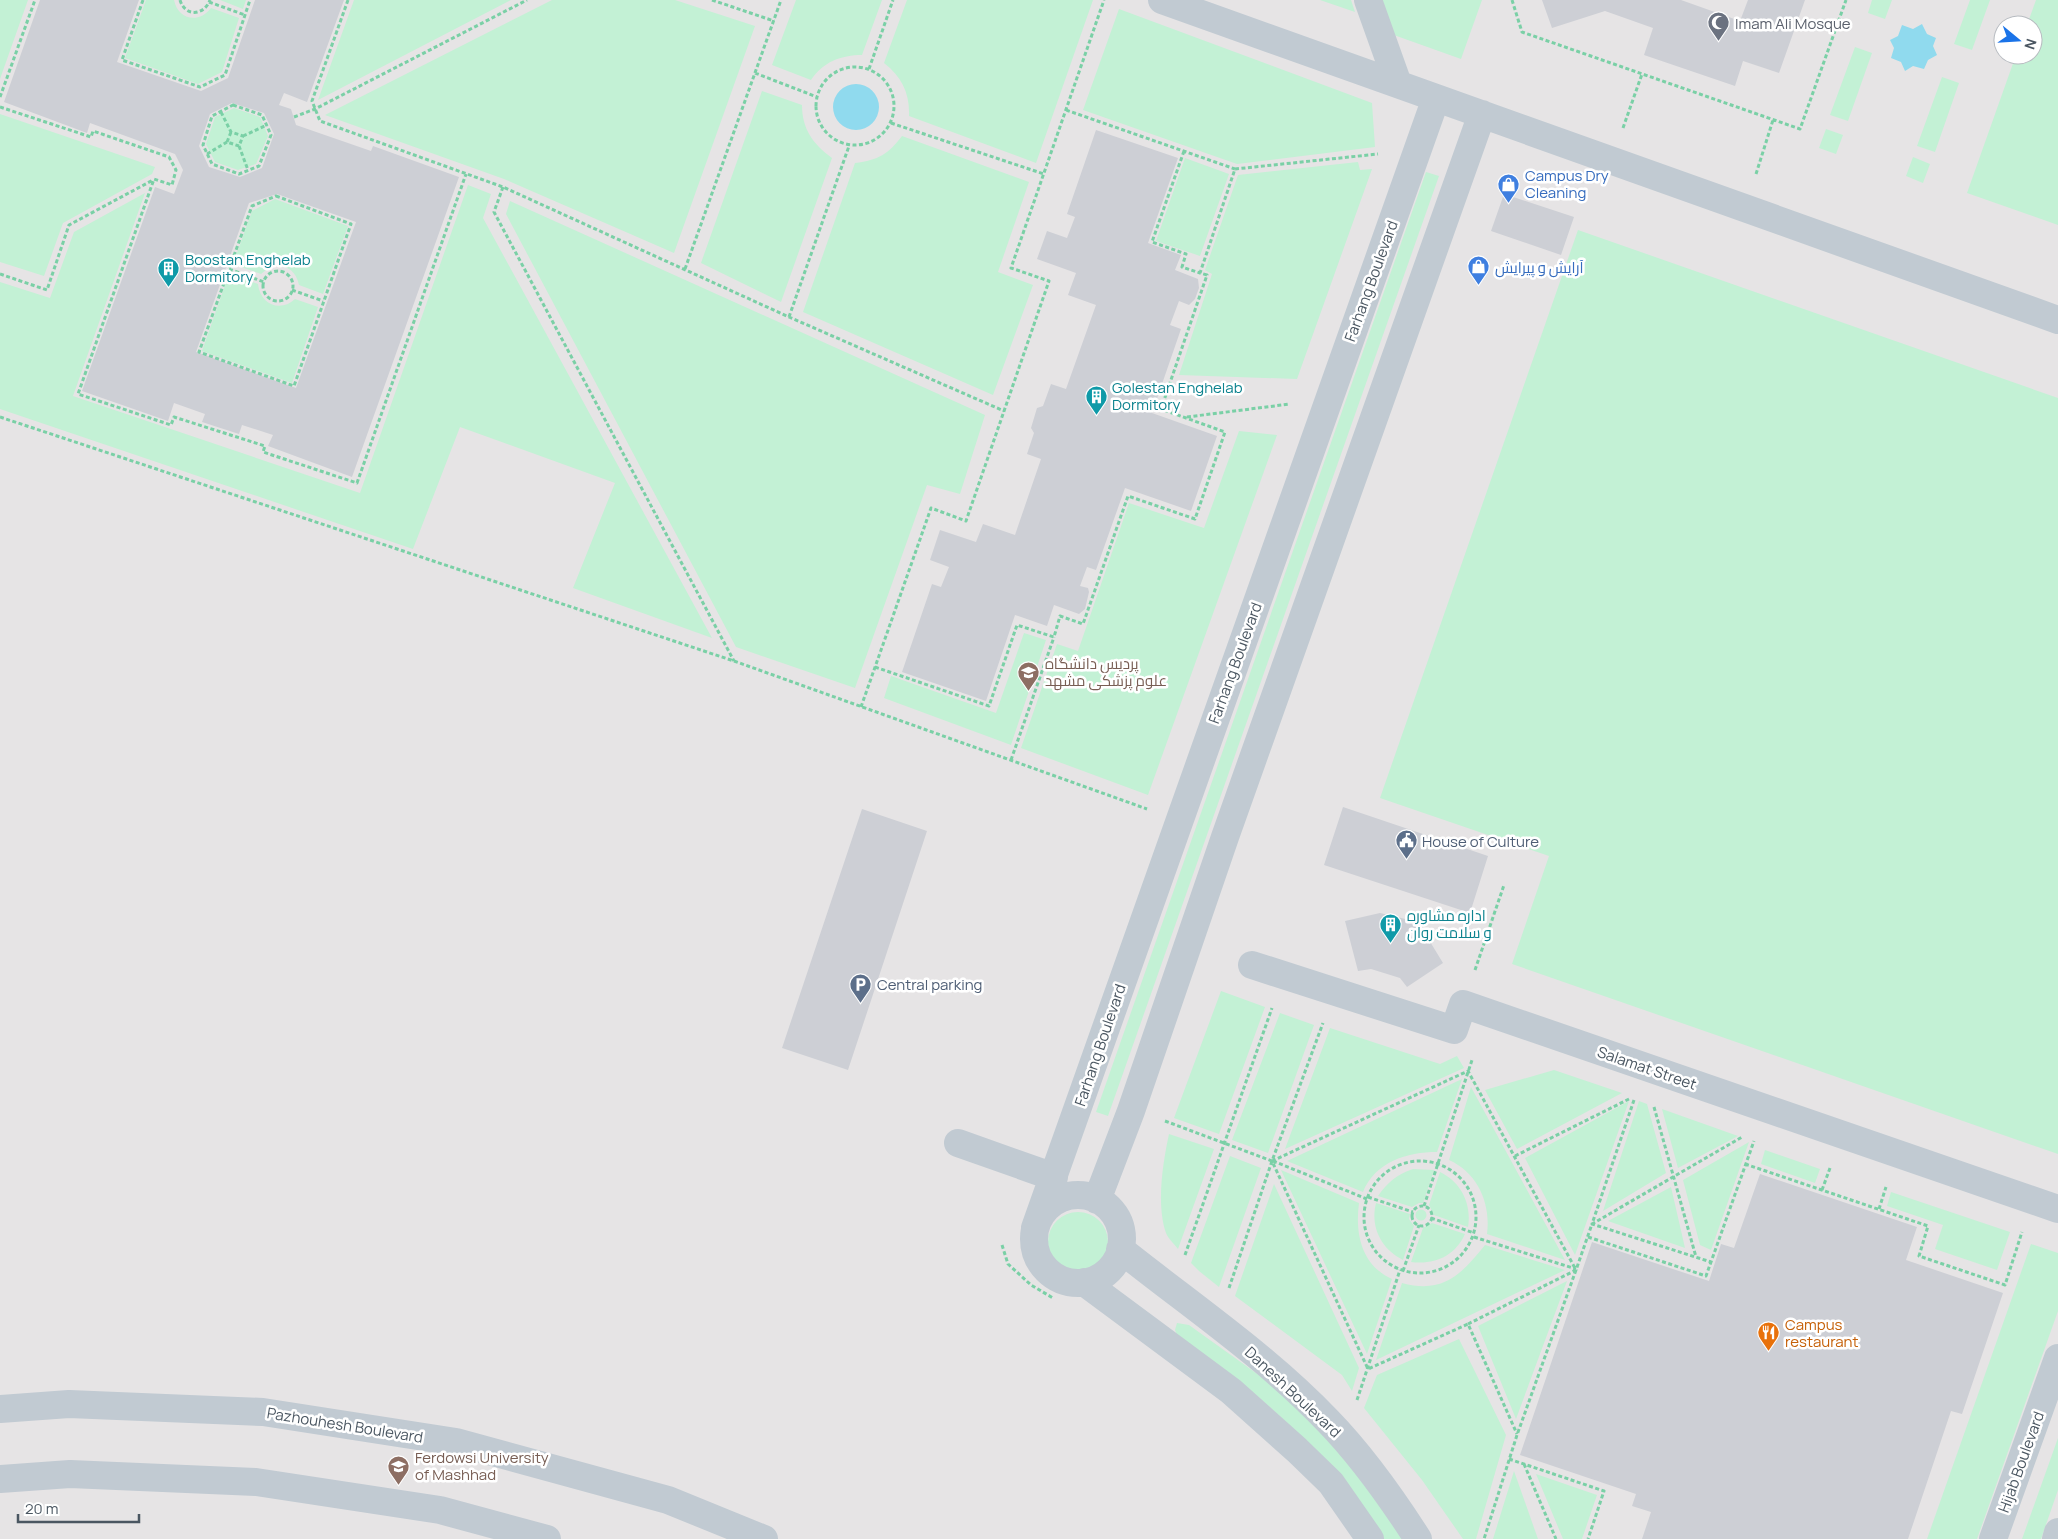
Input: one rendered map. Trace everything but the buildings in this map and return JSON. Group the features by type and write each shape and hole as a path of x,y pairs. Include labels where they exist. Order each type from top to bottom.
{"lane":[{"path":"1162,0 2058,320"},
{"path":"1368,0 1398,84"},
{"name":"Farhang Boulevard","path":"1035,1228 1436,98"},
{"path":"1097,1200 1131,1111 1225,837 1482,114"},
{"path":"1252,965 1454,1030 1464,1004"},
{"name":"Salamat Street","path":"1464,1004 2046,1204"},
{"path":"958,1143 1054,1177"},
{"path":"1071,1195 1088,1195 1097,1200 1104,1203 1116,1216 1122,1232 1120,1249 1113,1265 1101,1277 1084,1282 1067,1282 1051,1274 1040,1262 1034,1245 1035,1228 1042,1212 1055,1201 1071,1195"},
{"name":"Danesh Boulevard","path":"1120,1249 1270,1365 1328,1421 1361,1458 1389,1494 1418,1539"},
{"path":"1084,1282 1231,1391 1297,1450 1331,1484 1370,1539"},
{"name":"Hijab Boulevard","path":"1993,1539 2058,1358"},
{"name":"Pazhouhesh Boulevard","path":"0,1409 69,1404 263,1412 456,1442 668,1500 764,1539"},
{"path":"0,1479 70,1474 256,1482 440,1510 547,1539"},
{"path":"2056,1539 2058,1532"}],"path":[{"path":"0,97 34,0"},
{"path":"143,0 122,60 200,87 225,75 250,0"},
{"path":"180,0 184,9 193,13 202,12 209,1 245,15"},
{"path":"348,0 312,101 320,122 503,187 789,317 1004,411"},
{"path":"294,117 315,109 528,0"},
{"path":"712,0 774,21"},
{"path":"685,269 782,0"},
{"path":"869,69 893,0"},
{"path":"861,707 931,508 966,521 1004,411 1048,282 1011,268 1104,0"},
{"path":"1512,0 1522,32 1800,129 1846,0"},
{"path":"856,67 869,69 880,75 894,97 891,123 874,142 862,146 849,146 832,137 820,123 816,110 817,97 823,85 832,75 843,69 856,67"},
{"path":"755,73 817,97"},
{"path":"1626,117 1642,74"},
{"path":"233,105 262,115 267,126 271,135 259,166 239,174 212,164 203,146 212,116 233,105"},
{"path":"0,107 91,137 93,131 169,157 176,170 172,185 154,179 69,225 47,290 0,274"},
{"path":"1066,110 1235,169 1386,153"},
{"path":"221,112 231,132 243,136 267,126"},
{"path":"1744,207 1773,120"},
{"path":"891,123 1044,174"},
{"path":"207,154 227,142 231,132"},
{"path":"243,136 239,146 248,170"},
{"path":"227,142 239,146"},
{"path":"789,317 849,146"},
{"path":"1011,760 1060,616 1083,624 1128,496 1195,519 1225,432 1162,409 1207,275 1182,267 1186,254 1152,242 1184,151"},
{"path":"1200,273 1235,169"},
{"path":"154,179 78,394 171,425 174,417 265,446 263,452 358,483 466,174"},
{"path":"503,187 494,212 734,662"},
{"path":"276,196 351,224 294,386 199,352 229,268 252,206 276,196"},
{"path":"229,268 264,282"},
{"path":"282,272 290,278 292,290 284,300 271,300 265,293 264,282 273,273 282,272"},
{"path":"292,290 323,302"},
{"path":"1184,418 1298,403"},
{"path":"0,417 734,662 1179,821"},
{"path":"875,667 989,706 1017,624 1054,637"},
{"path":"1464,1004 1504,885"},
{"path":"1182,1264 1275,1001"},
{"path":"1228,1291 1272,1161 1325,1018"},
{"path":"1424,1206 1474,1054"},
{"path":"1272,1161 1468,1071"},
{"path":"1468,1071 1576,1270"},
{"path":"1484,1539 1517,1435 1588,1237 1636,1095 1515,1156"},
{"path":"1652,1101 1696,1258"},
{"path":"1131,1111 1272,1161 1367,1198 1413,1212"},
{"path":"1592,1224 1747,1135"},
{"path":"1588,1237 1706,1276 1754,1138"},
{"path":"1421,1160 1439,1164 1454,1172 1467,1185 1475,1201 1477,1219 1474,1235 1465,1252 1451,1264 1435,1272 1417,1274 1401,1271 1385,1262 1373,1249 1366,1233 1364,1216 1367,1198 1375,1183 1387,1171 1403,1163 1421,1160"},
{"path":"1272,1161 1368,1369"},
{"path":"1745,1164 1928,1226 1919,1256 2005,1286 2046,1204"},
{"path":"1822,1190 1830,1167"},
{"path":"1419,1225 1412,1218 1413,1212 1419,1206 1424,1206 1430,1211 1431,1218"},
{"path":"1431,1218 1576,1270"},
{"path":"1419,1225 1425,1224 1431,1218"},
{"path":"1592,1224 1710,1262"},
{"path":"1355,1407 1401,1271 1419,1225"},
{"path":"1368,1369 1468,1324 1576,1270"},
{"path":"1468,1324 1517,1435"},
{"path":"1509,1459 1604,1491 1588,1539"},
{"path":"1524,1464 1556,1539"}],"shaded area":[{"name":"پردیس دانشگاه علوم پزشکی مشهد","path":"0,0 2058,0 2058,1539 0,1539"}],"green space":[{"path":"0,0 28,0 0,79"},
{"path":"146,0 174,0 180,12 190,18 201,16 211,8 239,18 222,72 198,84 125,58"},
{"path":"220,0 246,0 243,9"},
{"path":"354,0 511,0 318,100"},
{"path":"552,0 675,0 755,26 674,253 504,179 325,115"},
{"path":"796,0 882,0 862,55 847,56 833,61 821,68 811,80 772,65"},
{"path":"907,0 1093,0 1036,163 909,116 908,100 904,86 896,74 884,63"},
{"path":"1320,0 1351,0 1355,12"},
{"path":"1379,0 1482,0 1461,59 1391,34"},
{"path":"1872,0 1892,0 1885,19 1868,13"},
{"path":"1970,0 1990,0 1972,50 1954,44"},
{"path":"2036,0 2058,0 2058,225 1967,193 2012,65 2043,65 2043,15 2031,15"},
{"path":"1119,9 1372,103 1375,147 1237,164 1083,110"},
{"path":"1855,47 1872,53 1848,121 1830,115"},
{"path":"1942,77 1959,83 1935,152 1917,146"},
{"path":"762,91 802,105 806,129 819,147 832,158 781,302 701,263"},
{"path":"234,108 260,117 268,136 256,164 238,170 215,162 206,144 215,117"},
{"path":"0,114 155,167 152,174 63,223 44,276 0,262"},
{"path":"1826,129 1843,135 1836,154 1819,148"},
{"path":"902,136 1029,182 998,272 1033,285 993,395 803,312 855,163 877,158 887,152"},
{"path":"1913,157 1930,164 1923,183 1906,176"},
{"path":"1185,158 1229,174 1200,256 1156,241"},
{"path":"1358,162 1360,170 1372,169 1297,379 1179,375 1212,274 1205,270 1238,175"},
{"path":"1426,172 1439,176 1108,1116 1096,1112"},
{"path":"468,185 491,194 483,218 712,638 573,588 615,483 460,427 413,549 0,409 0,282 50,298 74,232 145,193 73,396 360,493"},
{"path":"275,199 348,226 323,294 299,285 293,272 286,267 271,266 261,274 233,264 252,211"},
{"path":"510,201 985,415 960,494 927,485 855,688 736,647 506,214"},
{"path":"1578,230 2058,398 2058,1154 1512,964 1549,856 1380,798"},
{"path":"229,274 258,284 263,297 277,306 289,303 295,299 318,307 292,383 202,351"},
{"path":"1239,431 1277,435 1148,795 1021,748 1057,644 1078,651 1129,503 1204,528"},
{"path":"1024,633 1046,640 1011,745 884,698 891,676 996,713"},
{"path":"1221,991 1265,1007 1219,1134 1174,1118"},
{"path":"1280,1013 1314,1025 1268,1153 1232,1140"},
{"path":"1330,1028 1440,1064 1457,1056 1464,1068 1285,1149"},
{"path":"1554,1070 1622,1093 1517,1149 1485,1090"},
{"path":"1462,1079 1437,1152 1414,1154 1393,1161 1375,1173 1363,1192 1287,1161"},
{"path":"1471,1087 1565,1260 1487,1234 1487,1212 1475,1181 1468,1173 1449,1160"},
{"path":"1629,1101 1575,1255 1525,1158"},
{"path":"1639,1101 1647,1104 1666,1173 1603,1211"},
{"path":"1662,1109 1738,1136 1678,1168"},
{"path":"1169,1134 1214,1149 1178,1249 1166,1233 1161,1210 1163,1170"},
{"path":"1749,1142 1711,1250 1700,1245 1683,1180"},
{"path":"1765,1150 1820,1169 1815,1183 1761,1164"},
{"path":"1230,1156 1261,1168 1219,1287 1191,1263"},
{"path":"1413,1169 1434,1170 1423,1203 1412,1207 1378,1196 1393,1180"},
{"path":"1281,1170 1359,1203 1358,1226 1362,1247 1373,1265 1392,1279 1367,1354"},
{"path":"1440,1172 1454,1182 1463,1195 1468,1210 1468,1227 1434,1215 1429,1205"},
{"path":"1274,1184 1359,1368 1352,1391 1342,1375 1235,1296"},
{"path":"1671,1187 1685,1248 1608,1221"},
{"path":"1891,1192 2010,1232 1997,1270 1935,1249 1943,1225 1887,1206"},
{"path":"1376,1203 1410,1214 1409,1219 1414,1226 1403,1260 1389,1250 1379,1236 1375,1220"},
{"path":"1421,1209 1427,1215 1421,1221 1415,1215"},
{"path":"1078,1212 1090,1214 1103,1225 1108,1242 1106,1254 1095,1267 1078,1272 1066,1270 1053,1259 1048,1242 1050,1230 1061,1217"},
{"path":"1432,1223 1465,1234 1456,1248 1443,1257 1428,1262 1411,1262 1423,1228"},
{"path":"2031,1244 2058,1253 2058,1311 1977,1539 1927,1539"},
{"path":"1485,1245 1565,1270 1376,1360 1402,1283 1416,1286 1440,1284 1459,1273"},
{"path":"1567,1281 1516,1419 1478,1326"},
{"path":"1177,1323 1189,1325 1281,1391 1338,1450 1405,1539 1382,1539 1340,1481 1308,1444 1255,1394 1177,1335 1175,1330"},
{"path":"1459,1339 1506,1435 1476,1539 1463,1539 1422,1480 1364,1408 1377,1375"},
{"path":"2058,1438 2058,1490 2041,1539 2022,1539"},
{"path":"1514,1471 1538,1539 1493,1539"},
{"path":"1536,1474 1597,1495 1582,1539 1563,1539"}],"water":[{"path":"1922,24 1927,34 1936,38 1933,46 1937,55 1928,60 1924,69 1913,66 1905,71 1901,62 1891,58 1894,48 1890,40 1898,36 1902,25 1913,29"},
{"path":"861,84 865,85 875,94 878,98 878,116 869,126 861,130 851,130 843,126 834,116 833,102 837,94 847,85"}],"place":[{"name":"Imam Ali Mosque","path":"1719,42"},
{"name":"Campus Dry Cleaning","path":"1509,203"},
{"name":"آرایش و پیرایش","path":"1479,286"},
{"name":"Boostan Enghelab Dormitory","path":"169,287"},
{"name":"Golestan Enghelab Dormitory","path":"1096,415"},
{"name":"پردیس دانشگاه علوم پزشکی مشهد","path":"1029,691"},
{"name":"House of Culture","path":"1406,860"},
{"name":"اداره مشاوره و سلامت روان","path":"1391,943"},
{"name":"Central parking","path":"861,1003"},
{"name":"Campus restaurant","path":"1769,1352"},
{"name":"Ferdowsi University of Mashhad","path":"399,1485"}]}
